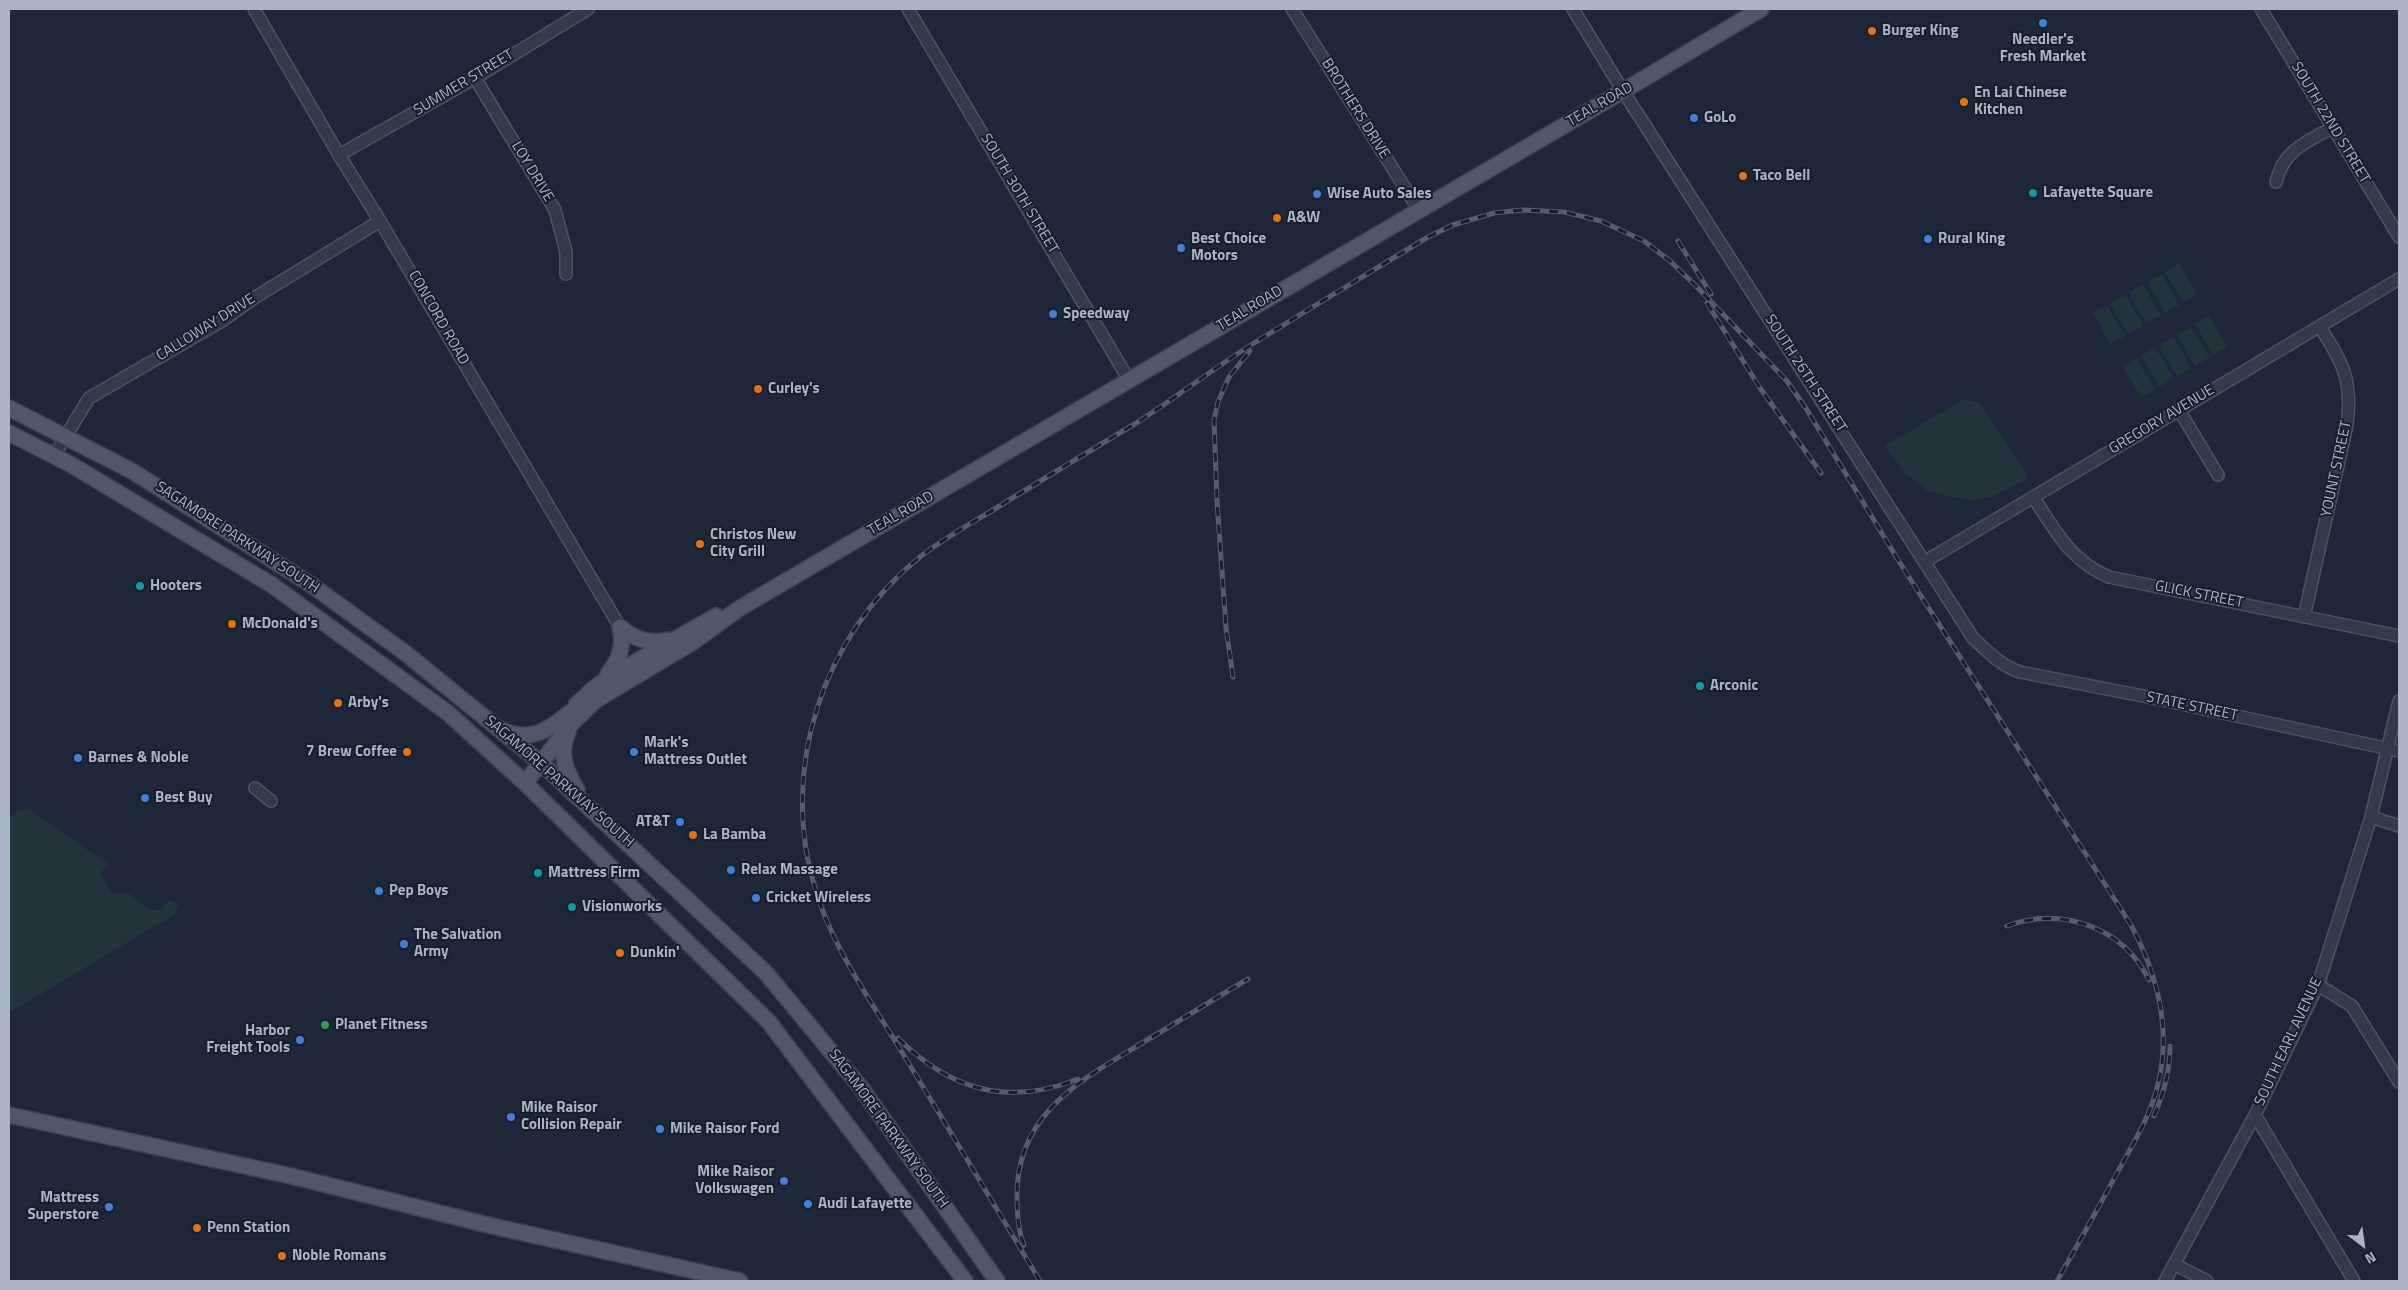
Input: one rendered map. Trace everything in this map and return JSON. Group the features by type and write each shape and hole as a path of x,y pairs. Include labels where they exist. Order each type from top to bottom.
{"main road":[{"name":"TEAL ROAD","path":"571,718 586,709 606,692 693,642 740,608 1624,92 1761,9"},
{"name":"SAGAMORE PARKWAY SOUTH","path":"9,408 132,471 310,584 404,652 542,764 766,972 862,1089 998,1281"},
{"name":"SAGAMORE PARKWAY SOUTH","path":"9,433 54,456 272,585 448,713 525,783 769,1022 965,1281"},
{"name":"TEAL ROAD","path":"525,783 542,764 584,697 603,682 674,639 715,616 740,608"},
{"path":"620,627 631,636 645,641 662,642 674,639"},
{"path":"603,682 619,660 622,647 620,627"},
{"path":"500,730 527,736 538,734 571,718"},
{"path":"571,718 563,763 569,777 593,811"},
{"path":"9,1115 291,1176 492,1226 740,1281"},
{"path":"954,1267 960,1281"}],"street":[{"name":"CONCORD ROAD","path":"254,9 620,627"},
{"name":"SUMMER STREET","path":"339,155 475,78 588,9"},
{"name":"SOUTH 30TH STREET","path":"908,9 1129,380"},
{"name":"BROTHERS DRIVE","path":"1292,9 1419,210"},
{"name":"SOUTH 26TH STREET","path":"1573,9 1624,92 1926,561 1973,638 1990,653"},
{"name":"SOUTH 22ND STREET","path":"2261,9 2399,237"},
{"name":"LOY DRIVE","path":"475,78 555,210 566,252 566,274"},
{"path":"2276,182 2280,168 2287,155 2333,127"},
{"name":"CALLOWAY DRIVE","path":"54,456 64,436 89,398 222,321 254,298 380,221"},
{"name":"GREGORY AVENUE","path":"1926,561 2260,360 2320,327 2399,279"},
{"name":"YOUNT STREET","path":"2304,617 2351,400 2346,376 2339,358 2320,327"},
{"path":"2179,410 2218,475"},
{"name":"GLICK STREET","path":"2033,497 2066,547 2081,562 2096,572 2121,580 2399,636"},
{"name":"STATE STREET","path":"1990,653 2008,669 2020,672 2153,698 2394,750"},
{"name":"SOUTH EARL AVENUE","path":"2165,1281 2255,1115 2318,985 2394,750 2399,701"},
{"path":"255,788 271,801"},
{"path":"2371,817 2399,826"},
{"path":"2318,985 2352,1006 2399,1082"},
{"path":"2255,1115 2354,1281"},
{"path":"2174,1264 2206,1281"}],"green space":[{"path":"2179,263 2197,294 2183,302 2165,272"},
{"path":"2162,274 2179,305 2165,313 2148,282"},
{"path":"2143,285 2161,315 2146,323 2129,293"},
{"path":"2126,295 2143,326 2128,334 2110,303"},
{"path":"2107,305 2125,336 2110,344 2093,313"},
{"path":"2209,316 2227,347 2213,355 2195,324"},
{"path":"2191,327 2210,357 2195,366 2177,335"},
{"path":"2174,337 2191,368 2177,376 2159,346"},
{"path":"2155,347 2174,378 2159,387 2141,356"},
{"path":"2136,358 2155,389 2141,397 2123,367"},
{"path":"1964,399 1980,403 2029,478 1993,496 1974,500 1928,491 1905,473 1885,446"},
{"path":"26,809 32,811 108,864 100,874 112,893 129,894 152,910 161,910 170,900 178,905 174,915 9,1013 9,819 17,811"}],"railway":[{"path":"1040,1281 853,972 823,912 816,891 806,846 802,800 806,754 817,709 834,666 857,625 886,589 920,557 939,543 1133,425 1251,345 1428,237 1453,225 1494,213 1523,210 1564,212 1601,221 1644,241 1670,261 1696,286 1787,381 1807,410 1900,563 2131,925 2151,971 2158,994 2162,1018 2162,1065 2157,1090 2141,1130 2057,1281"},
{"path":"1678,241 1711,294"},
{"path":"1707,303 1760,388 1821,473"},
{"path":"1233,677 1226,628 1217,501 1214,420 1218,402 1229,377 1250,351"},
{"path":"2007,926 2028,920 2049,919 2069,920 2089,926 2107,934 2124,946 2138,962 2149,980"},
{"path":"1024,1245 1017,1209 1020,1167 1028,1142 1041,1120 1058,1101 1100,1069 1248,979"},
{"path":"898,1038 918,1056 938,1070 959,1081 981,1088 1004,1092 1028,1092 1078,1079"},
{"path":"2154,1116 2166,1082 2170,1046"}],"place":[{"name":"Needler's Fresh Market","path":"2043,23"},
{"name":"Burger King","path":"1872,31"},
{"name":"En Lai Chinese Kitchen","path":"1964,102"},
{"name":"GoLo","path":"1694,118"},
{"name":"Taco Bell","path":"1743,176"},
{"name":"Lafayette Square","path":"2033,193"},
{"name":"Wise Auto Sales","path":"1317,194"},
{"name":"A&W","path":"1277,218"},
{"name":"Rural King","path":"1928,239"},
{"name":"Best Choice Motors","path":"1181,248"},
{"name":"Speedway","path":"1053,314"},
{"name":"Curley's","path":"758,389"},
{"name":"Christos New City Grill","path":"700,544"},
{"name":"Hooters","path":"140,586"},
{"name":"McDonald's","path":"232,624"},
{"name":"Arconic","path":"1700,686"},
{"name":"Arby's","path":"338,703"},
{"name":"7 Brew Coffee","path":"407,752"},
{"name":"Mark's Mattress Outlet","path":"634,752"},
{"name":"Barnes & Noble","path":"78,758"},
{"name":"Best Buy","path":"145,798"},
{"name":"AT&T","path":"680,822"},
{"name":"La Bamba","path":"693,835"},
{"name":"Relax Massage","path":"731,870"},
{"name":"Mattress Firm","path":"538,873"},
{"name":"Pep Boys","path":"379,891"},
{"name":"Cricket Wireless","path":"756,898"},
{"name":"Visionworks","path":"572,907"},
{"name":"The Salvation Army","path":"404,944"},
{"name":"Dunkin'","path":"620,953"},
{"name":"Planet Fitness","path":"325,1025"},
{"name":"Harbor Freight Tools","path":"300,1040"},
{"name":"Mike Raisor Collision Repair","path":"511,1117"},
{"name":"Mike Raisor Ford","path":"660,1129"},
{"name":"Mike Raisor Volkswagen","path":"784,1181"},
{"name":"Audi Lafayette","path":"808,1204"},
{"name":"Mattress Superstore","path":"109,1207"},
{"name":"Penn Station","path":"197,1228"},
{"name":"Noble Romans","path":"282,1256"}]}
